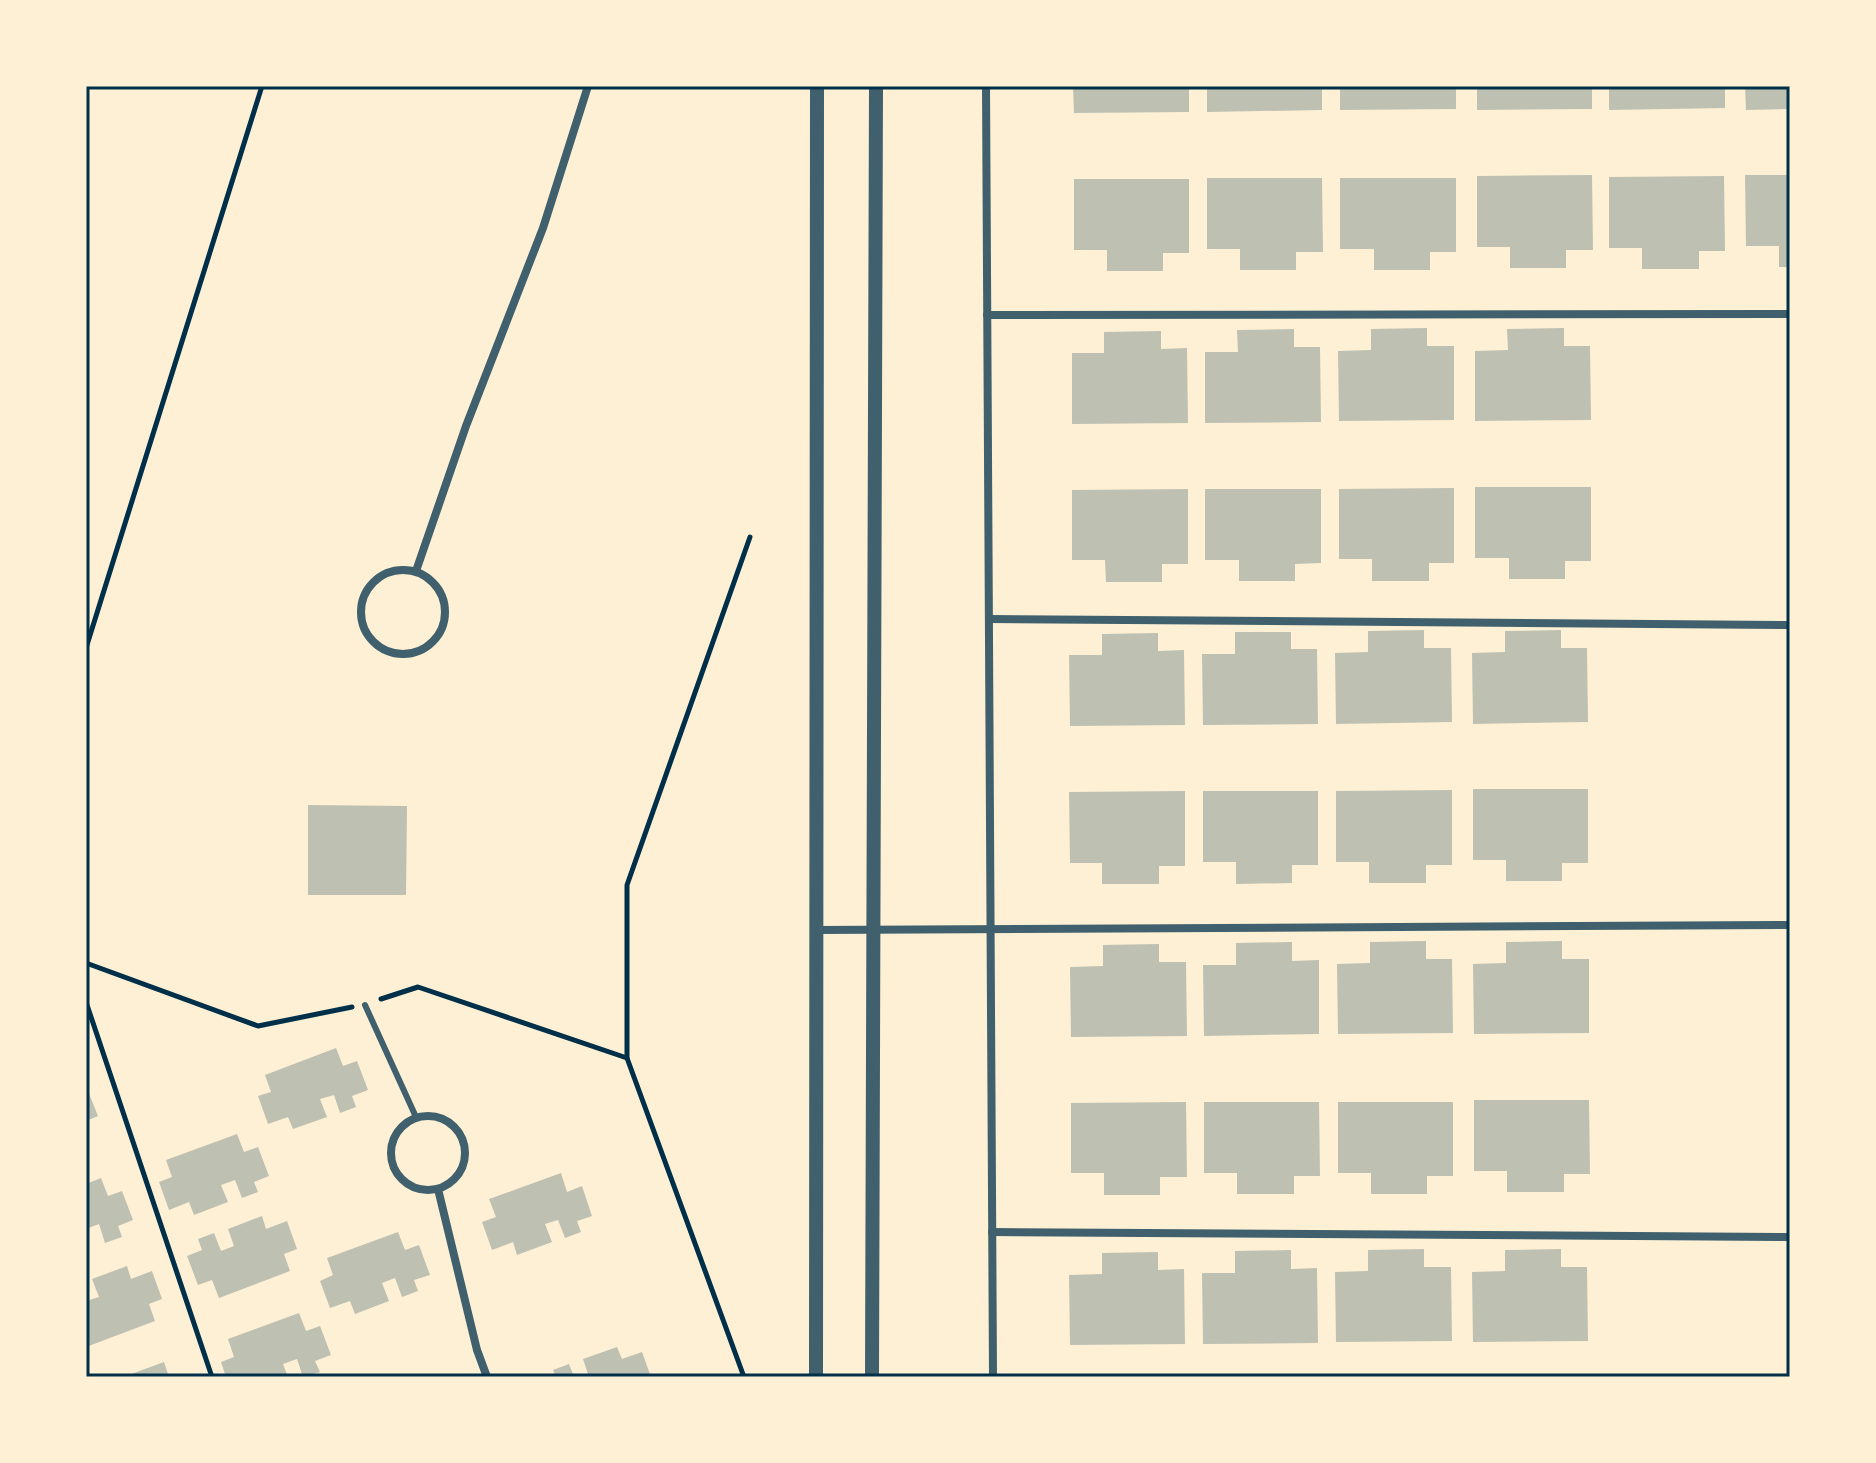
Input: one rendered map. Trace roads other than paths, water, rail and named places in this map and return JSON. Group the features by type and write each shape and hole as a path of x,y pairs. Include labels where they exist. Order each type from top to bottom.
{"street":[{"path":"416,571 466,426 543,228 588,86"},
{"path":"816,1377 817,86"},
{"path":"872,1377 876,86"},
{"path":"986,86 993,1377"},
{"path":"987,315 1790,314"},
{"path":"391,571 416,571 436,585 442,596 444,621 439,634 430,644 404,654 391,652 378,646 368,636 362,624 363,597 370,585 391,571"},
{"path":"989,619 1790,625"},
{"path":"816,930 1790,925"},
{"path":"429,1115 453,1124 465,1146 466,1157 457,1177 438,1189 416,1188 406,1183 393,1165 391,1154 398,1131 416,1117 429,1115"},
{"path":"438,1189 477,1350 487,1377"},
{"path":"992,1232 1790,1237"}],"lane":[{"path":"365,1005 416,1117"}]}
